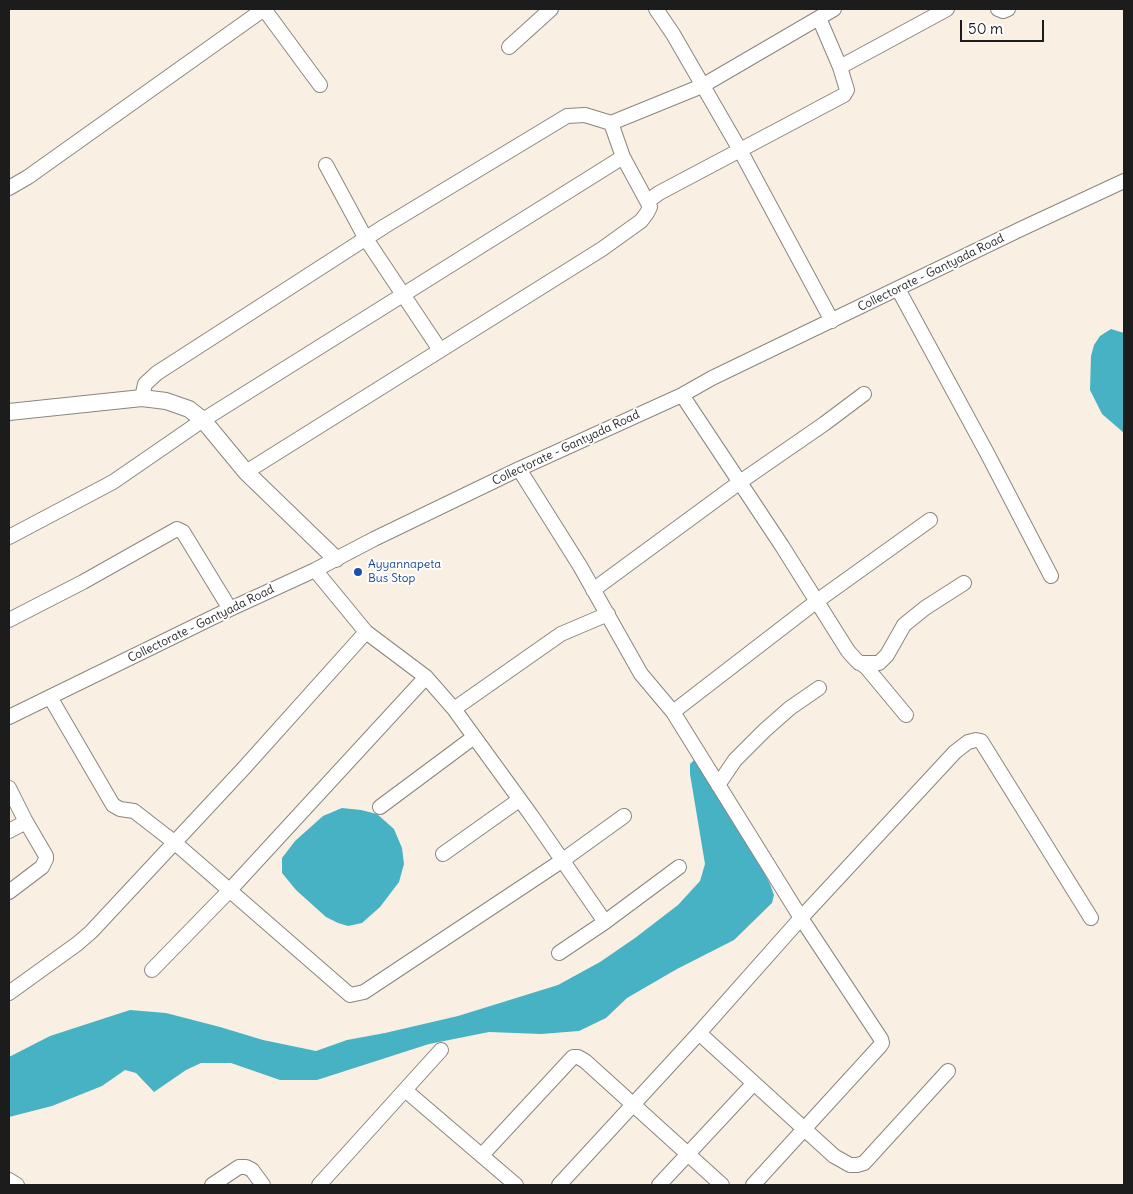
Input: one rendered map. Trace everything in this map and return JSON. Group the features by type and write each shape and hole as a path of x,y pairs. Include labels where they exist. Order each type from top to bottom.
{"main road":[{"path":"9,412 142,398 178,404 189,409 204,420 246,472 336,559"}],"street":[{"path":"9,188 28,178 264,9 320,85"},
{"path":"509,47 551,9"},
{"path":"656,9 673,34 740,150 832,321"},
{"path":"142,398 145,384 157,373 366,239 568,116 585,115 611,123 702,86 834,9"},
{"path":"840,67 947,9"},
{"path":"998,9 1003,11 1008,9"},
{"path":"648,201 659,193 844,95 847,90 840,67 818,18"},
{"path":"246,472 641,222 650,208 648,201 623,157 611,123"},
{"path":"9,536 113,482 204,420 623,157"},
{"path":"326,165 366,239 440,350"},
{"name":"Collectorate - Gantyada Road","path":"9,716 315,570 519,469 682,395 712,378 1124,181"},
{"path":"898,289 987,452 1051,576"},
{"path":"593,590 864,394"},
{"path":"682,395 848,651 887,690 906,715"},
{"path":"519,469 566,543 641,674 673,712 801,918 881,1039 882,1043 753,1185"},
{"path":"673,712 816,601 930,520"},
{"path":"9,620 83,582 177,529 183,532 230,609"},
{"path":"315,570 366,632 426,677 454,709 563,860 605,922"},
{"path":"859,663 879,663 887,655 904,625 938,599 964,583"},
{"path":"454,709 561,634 608,614"},
{"path":"9,993 91,932 244,768 366,632"},
{"path":"152,970 228,891 426,677"},
{"path":"718,785 735,760 765,730 790,708 819,688"},
{"path":"50,697 113,805 120,809 134,811 174,842 347,993 354,995 364,992 563,860 624,816"},
{"path":"380,807 474,737"},
{"path":"559,1185 699,1033 801,918 955,752 968,742 981,741 1090,918"},
{"path":"9,788 46,856 42,868 9,892"},
{"path":"443,854 519,800"},
{"path":"9,830 26,822"},
{"path":"559,953 605,922 679,867"},
{"path":"699,1033 804,1129 841,1161 850,1165 864,1163 948,1071"},
{"path":"320,1185 441,1050"},
{"path":"482,1155 573,1057 578,1056 585,1060 722,1185"},
{"path":"659,1185 754,1083"},
{"path":"405,1090 516,1185"},
{"path":"212,1185 239,1168 246,1167 252,1170 263,1185"},
{"path":"9,1180 17,1185"}],"water":[{"path":"1111,329 1124,333 1124,433 1102,414 1090,390 1091,356 1094,345 1100,336"},
{"path":"695,759 743,832 770,884 774,895 772,903 734,940 677,969 627,998 606,1018 579,1031 541,1034 489,1032 429,1044 317,1080 280,1080 231,1063 201,1063 186,1070 154,1092 136,1073 125,1070 102,1086 52,1106 9,1117 9,1057 50,1036 130,1010 166,1013 263,1040 316,1051 347,1040 458,1016 558,985 600,962 635,938 678,905 700,881 705,864 690,774 690,764"},
{"path":"342,808 377,814 394,829 402,848 404,864 399,882 380,907 362,923 348,926 326,917 296,890 282,873 282,858 295,841 323,816"}],"place":[{"name":"Ayyannapeta Bus Stop","path":"358,572"}]}
